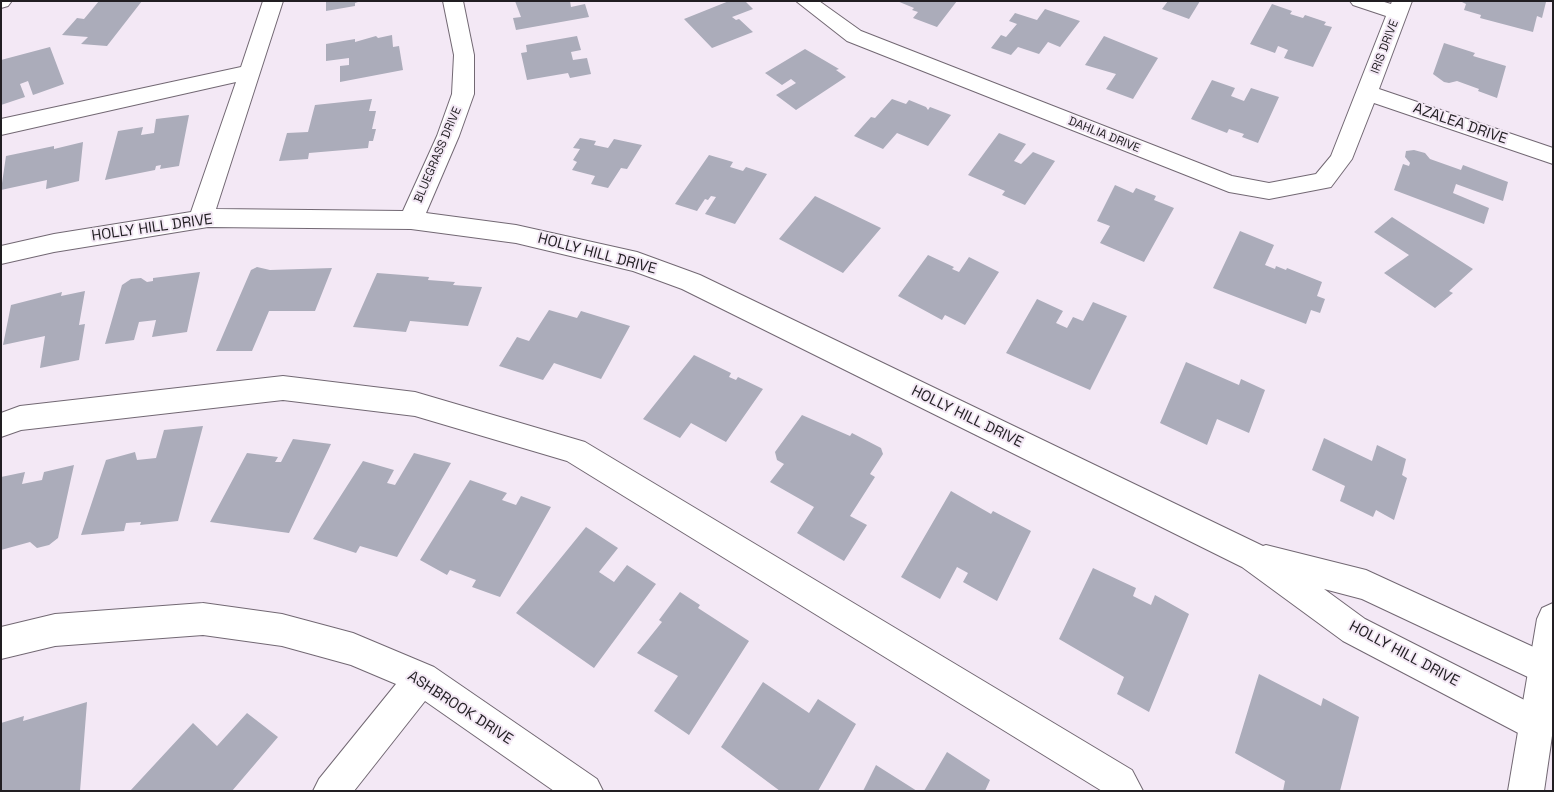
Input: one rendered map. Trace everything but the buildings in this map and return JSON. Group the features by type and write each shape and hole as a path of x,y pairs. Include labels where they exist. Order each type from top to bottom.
{"street":[{"path":"201,219 272,1"},
{"name":"BLUEGRASS DRIVE","path":"411,220 448,136 463,94 464,54 453,1"},
{"name":"DAHLIA DRIVE","path":"806,1 854,36 1229,184 1269,191 1323,181 1341,159 1367,93"},
{"path":"1360,1 1400,7"},
{"name":"IRIS DRIVE","path":"1367,93 1400,7"},
{"path":"1,127 250,72"},
{"name":"AZALEA DRIVE","path":"1367,93 1553,156"},
{"name":"HOLLY HILL DRIVE","path":"1,255 54,243 201,219 411,220 516,234 637,262 691,282 1253,557 1354,630 1536,724"},
{"path":"1,425 20,418 283,388 415,404 575,451 1120,782 1125,791"},
{"name":"HOLLY HILL DRIVE","path":"1253,557 1366,585 1545,669"},
{"name":"ASHBROOK DRIVE","path":"1,643 54,630 202,619 282,630 353,649 422,680 585,791"},
{"path":"1527,790 1553,619"},
{"path":"331,791 422,680"}]}
